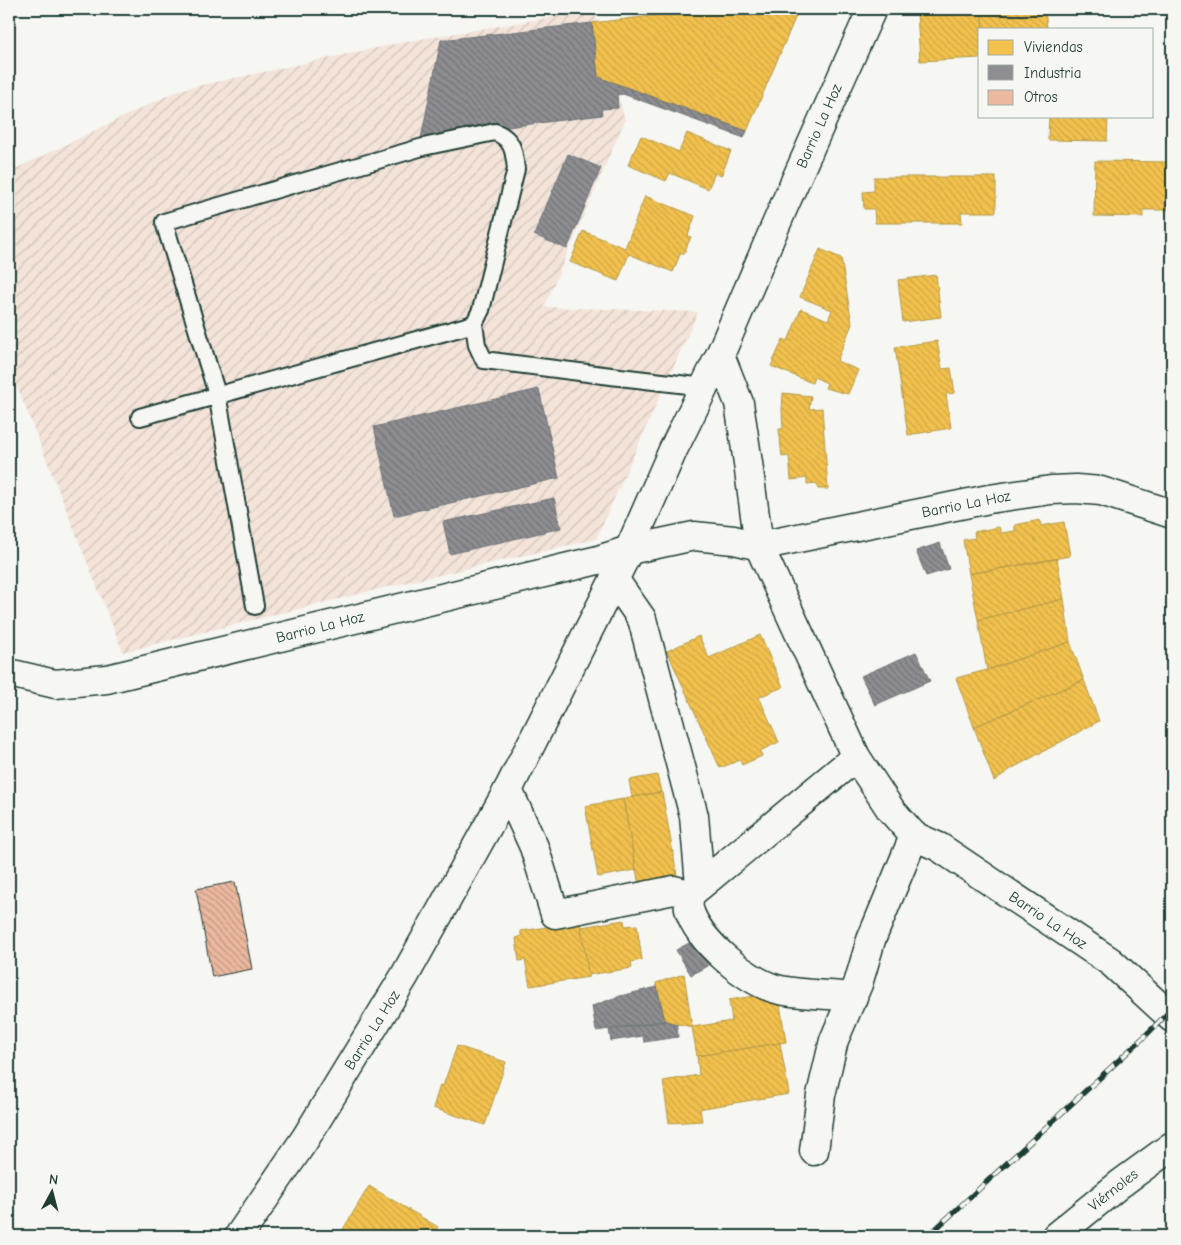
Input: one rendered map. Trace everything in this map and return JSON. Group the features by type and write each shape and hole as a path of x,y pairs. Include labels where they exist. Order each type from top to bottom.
{"street":[{"name":"Barrio La Hoz","path":"239,1236 305,1139 404,977 508,790 629,550 673,450 705,387 872,9"},
{"name":"Barrio La Hoz","path":"720,354 738,403 759,546 856,757 891,810 914,836 939,847 1111,962 1172,1018"},
{"name":"Barrio La Hoz","path":"9,673 55,684 107,679 598,560 629,550 694,536 734,540 759,546 989,499 1051,490 1076,489 1101,492 1172,514"},
{"path":"614,579 642,619 694,816 695,890 688,907 696,926 720,955 748,977 779,990 853,997"},
{"path":"508,790 534,847 555,914 674,890 695,890 856,757"},
{"path":"814,1151 821,1095 834,1040 853,997 871,940 914,836"},
{"name":"Viérnoles","path":"1056,1236 1120,1184 1172,1146"}],"lane":[{"path":"255,606 217,394 164,222 423,147 495,132 505,136 513,150 516,169 481,310 474,324 477,345 484,360 705,387"},
{"path":"140,417 217,394 474,324"}],"shaded area":[{"path":"594,10 625,120 544,307 698,312 596,539 404,583 123,652 9,366 9,172 179,90 409,41"}],"building: Viviendas":[{"path":"709,9 799,9 747,131 598,77 592,23"},
{"path":"1045,9 1047,28 983,28 981,10"},
{"path":"981,10 983,28 978,28 978,58 920,61 917,13"},
{"path":"1049,118 1108,118 1107,141 1048,140"},
{"path":"687,133 731,151 721,176 715,173 708,189 670,173 666,181 628,165 641,136 679,152"},
{"path":"1095,161 1170,162 1169,210 1143,210 1143,217 1094,216"},
{"path":"874,177 996,177 996,212 961,212 962,223 875,223 874,209 864,209 863,192 874,191"},
{"path":"645,196 695,216 688,236 691,237 684,254 681,252 673,272 629,254 618,281 570,262 583,231 625,248"},
{"path":"820,249 841,258 852,324 837,361 858,370 848,394 825,388 827,383 814,377 812,383 771,366 783,339 788,341 801,309 828,320 832,310 800,297"},
{"path":"936,275 941,317 903,322 898,280"},
{"path":"937,341 942,369 951,368 955,393 946,394 951,428 908,435 895,347"},
{"path":"783,393 811,396 809,409 822,408 828,489 818,489 817,483 807,484 807,478 791,480 789,456 782,457 779,429 783,429"},
{"path":"1040,520 1041,526 1064,522 1070,556 969,574 963,540 975,538 974,532 999,527 1001,533 1015,531 1015,525"},
{"path":"1057,559 1064,599 978,620 969,574"},
{"path":"1064,599 1070,642 987,670 978,620"},
{"path":"760,635 783,687 759,697 779,742 760,751 762,756 742,765 740,760 720,768 667,651 699,636 709,658"},
{"path":"1070,642 1084,680 974,727 956,678 987,670"},
{"path":"1084,680 1099,721 1011,769 994,781 974,727"},
{"path":"657,775 661,792 632,797 629,780"},
{"path":"662,792 677,875 639,885 623,799"},
{"path":"623,799 636,870 598,877 585,806"},
{"path":"624,920 625,926 637,925 642,960 631,962 632,968 588,975 581,927"},
{"path":"580,922 589,977 530,986 525,960 519,961 516,938 521,936 521,931"},
{"path":"684,974 692,1027 665,1021 656,983"},
{"path":"778,992 786,1042 697,1056 692,1027 732,1021 729,1000"},
{"path":"780,1043 789,1094 704,1108 700,1109 702,1121 669,1123 663,1081 699,1075 697,1056"},
{"path":"457,1046 506,1062 485,1125 433,1108 440,1085 443,1086"},
{"path":"369,1186 438,1227 432,1236 351,1236 342,1231"}],"building: Industria":[{"path":"592,23 598,77 747,131 744,138 623,94 617,95 618,108 601,109 602,115 421,138 441,40"},
{"path":"568,154 601,168 567,249 534,235"},
{"path":"539,389 559,478 394,516 374,427"},
{"path":"554,498 561,528 450,554 443,522"},
{"path":"940,543 949,569 926,576 916,551"},
{"path":"916,652 930,681 875,705 861,676"},
{"path":"702,936 716,961 691,975 676,950"},
{"path":"657,987 665,1021 596,1031 592,1006 620,996"},
{"path":"665,1021 677,1024 678,1037 644,1042 643,1036 611,1041 609,1030"}],"building: Otros":[{"path":"235,882 252,969 212,977 196,889"}],"railway":[{"path":"928,1236 1172,1009"}]}
